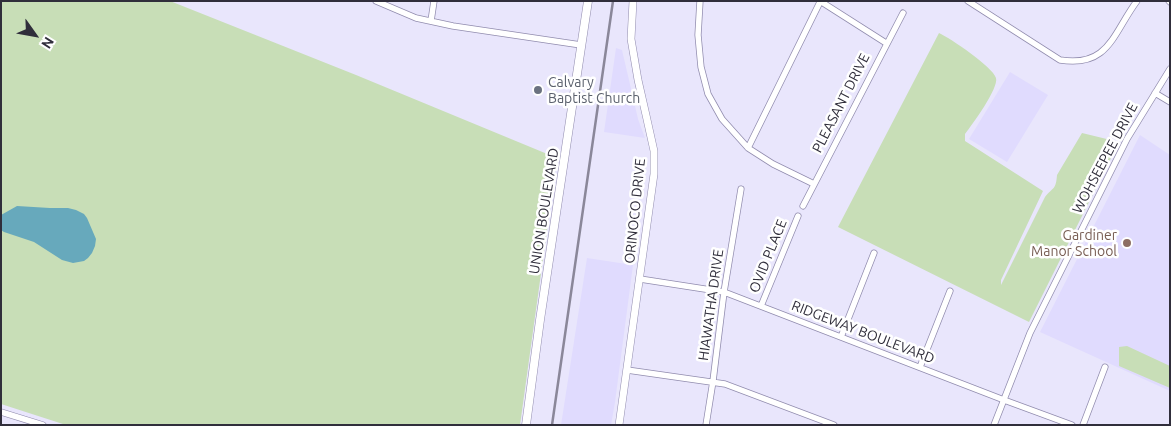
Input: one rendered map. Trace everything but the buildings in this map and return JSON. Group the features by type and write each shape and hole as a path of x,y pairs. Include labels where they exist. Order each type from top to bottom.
{"main road":[{"name":"UNION BOULEVARD","path":"526,425 588,1"}],"street":[{"path":"376,1 416,18 431,22 581,46"},
{"path":"431,22 434,1"},
{"name":"ORINOCO DRIVE","path":"619,425 654,174 654,151 631,39 633,1"},
{"path":"700,1 698,35 701,67 708,94 722,119 748,148 773,164 814,184"},
{"path":"968,1 1060,60 1074,62 1087,60 1098,55 1108,46 1137,1"},
{"path":"748,148 820,2 886,43"},
{"name":"PLEASANT DRIVE","path":"803,206 903,13"},
{"name":"WOHSEEPEE DRIVE","path":"994,425 1030,333 1127,138 1170,69"},
{"path":"1155,92 1170,102"},
{"name":"HIAWATHA DRIVE","path":"706,425 724,292 741,189"},
{"name":"OVID PLACE","path":"761,306 798,216"},
{"path":"841,337 874,253"},
{"name":"RIDGEWAY BOULEVARD","path":"640,280 724,292 1072,425"},
{"path":"920,367 950,291"},
{"path":"1083,425 1105,367"},
{"path":"627,370 726,384 834,425"},
{"path":"1,412 23,422 43,425"}],"shaded area":[{"path":"616,48 622,50 638,119 645,138 604,132"},
{"path":"1010,72 1048,95 1007,162 969,139"},
{"name":"Gardiner Manor School","path":"1140,135 1170,155 1170,391 1040,332"},
{"path":"587,258 633,265 615,402 611,425 561,425"}],"green space":[{"path":"1,1 170,1 557,158 520,425 66,425 1,404"},
{"path":"939,33 980,60 996,78 996,83 989,98 965,134 965,141 1043,191 1001,280 1001,285 1045,197 1055,186 1057,175 1082,133 1119,142 1029,322 838,227"},
{"path":"1127,346 1170,366 1170,388 1119,366 1119,347"}],"water":[{"path":"17,206 68,208 84,214 96,239 92,253 84,261 73,263 62,260 34,242 4,232 1,230 1,215"}],"railway":[{"path":"552,425 613,1"}],"place":[{"name":"Calvary Baptist Church","path":"538,90"},
{"name":"Gardiner Manor School","path":"1127,243"}]}
